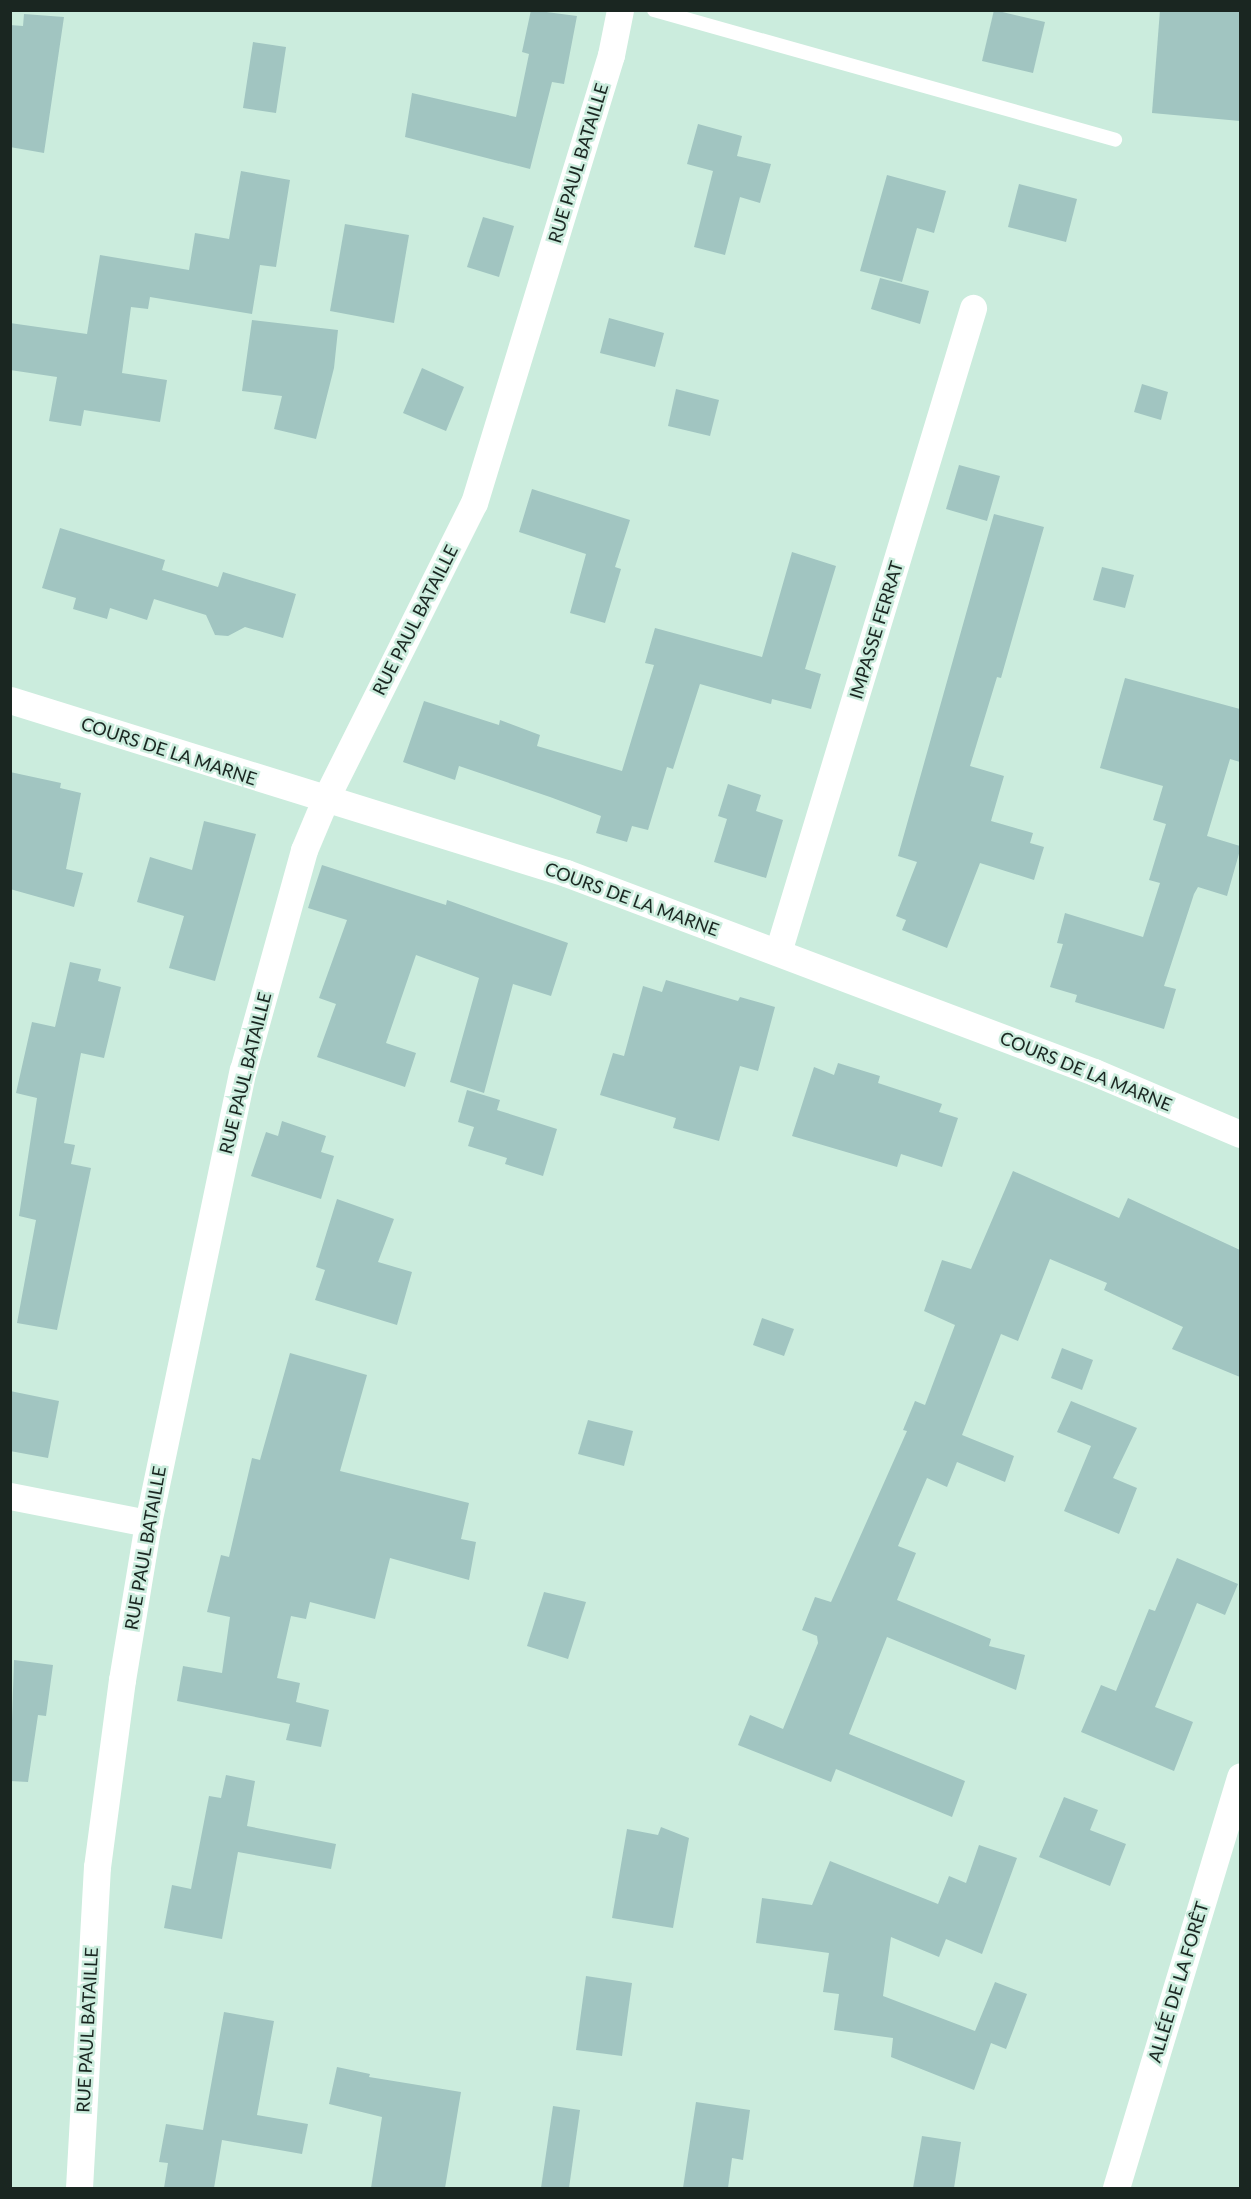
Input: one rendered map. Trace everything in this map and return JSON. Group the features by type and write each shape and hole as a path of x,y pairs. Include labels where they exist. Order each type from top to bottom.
{"street":[{"name":"RUE PAUL BATAILLE","path":"79,2188 97,1867 148,1523 243,1070 304,850 325,800 474,502 611,55 620,10"},
{"name":"IMPASSE FERRAT","path":"778,952 973,308"},
{"name":"COURS DE LA MARNE","path":"10,700 325,800 566,873 1094,1072 1240,1134"},
{"path":"10,1496 148,1523"},
{"name":"ALLÉE DE LA FORÊT","path":"1116,2188 1240,1776"}],"lane":[{"path":"654,10 1114,140"}],"building":[{"path":"531,10 577,16 564,84 552,82 530,169 405,137 412,93 516,117 529,54 522,52"},
{"path":"994,10 1045,22 1033,73 982,61"},
{"path":"1160,10 1240,10 1240,121 1152,113"},
{"path":"24,14 64,17 44,153 10,147 10,25 23,26"},
{"path":"253,42 286,47 276,113 243,108"},
{"path":"698,124 742,136 737,156 771,164 760,203 740,197 725,255 694,247 713,171 687,164"},
{"path":"241,171 290,180 276,267 260,265 252,314 150,297 148,309 131,307 122,373 167,380 160,422 84,410 81,426 49,421 57,377 10,370 10,323 87,334 100,255 189,270 195,233 229,239"},
{"path":"887,175 946,191 934,233 917,228 902,282 860,271"},
{"path":"1019,184 1077,199 1066,242 1008,227"},
{"path":"483,217 514,226 499,277 467,267"},
{"path":"345,224 409,235 394,323 330,311"},
{"path":"880,278 929,291 920,324 871,309"},
{"path":"609,318 664,333 655,367 600,353"},
{"path":"252,320 338,330 334,368 316,439 274,429 282,396 242,391"},
{"path":"422,368 464,387 446,431 403,413"},
{"path":"1142,384 1168,392 1161,420 1134,412"},
{"path":"676,389 719,400 710,436 668,426"},
{"path":"959,465 1000,476 987,521 946,509"},
{"path":"532,489 630,520 615,567 621,569 605,623 570,613 586,554 519,532"},
{"path":"994,514 1044,527 1001,678 997,677 970,766 1004,776 991,821 1033,833 1030,843 1044,847 1034,880 980,863 947,948 902,930 906,920 896,916 917,862 898,856"},
{"path":"60,528 165,560 162,570 218,587 223,572 296,594 283,638 245,627 228,636 215,635 206,615 154,599 147,620 110,608 107,619 73,609 76,598 42,588"},
{"path":"792,552 836,566 805,669 821,674 811,709 772,699 771,704 700,684 673,769 667,767 648,830 632,826 627,842 596,833 601,816 550,797 459,766 455,780 403,762 424,701 499,725 500,720 540,735 537,746 622,771 654,665 645,663 655,628 762,657"},
{"path":"1102,567 1134,575 1125,608 1093,600"},
{"path":"1125,678 1240,709 1240,762 1230,759 1207,836 1240,846 1240,850 1227,896 1198,887 1194,894 1164,986 1176,989 1164,1029 1075,1002 1077,995 1050,987 1063,944 1057,943 1065,913 1143,937 1160,883 1149,880 1166,824 1153,820 1163,786 1100,768"},
{"path":"10,772 61,783 60,788 81,793 66,869 83,873 74,907 10,889"},
{"path":"728,784 761,795 756,811 783,820 766,878 714,862 727,819 718,816"},
{"path":"204,821 256,834 215,981 169,968 184,916 137,902 150,857 192,870"},
{"path":"322,865 446,905 447,900 568,943 551,996 513,984 484,1093 450,1082 479,978 416,955 386,1043 416,1053 405,1087 317,1057 336,1004 319,998 347,920 308,908"},
{"path":"70,962 101,969 98,981 121,987 104,1058 81,1053 64,1143 75,1145 71,1164 91,1168 57,1330 17,1323 36,1220 19,1216 37,1098 16,1093 32,1022 55,1027"},
{"path":"666,980 738,1001 740,997 775,1007 758,1071 740,1066 719,1141 673,1128 676,1118 600,1095 613,1053 624,1056 643,986 662,992"},
{"path":"838,1063 880,1076 878,1083 942,1104 939,1112 958,1118 942,1167 901,1154 897,1167 792,1136 814,1067 834,1075"},
{"path":"467,1090 500,1100 497,1110 557,1129 543,1176 505,1164 507,1158 468,1146 474,1127 458,1122"},
{"path":"282,1121 326,1136 321,1152 334,1156 321,1199 251,1176 266,1132 278,1136"},
{"path":"1013,1171 1119,1218 1128,1198 1240,1250 1240,1377 1172,1349 1183,1327 1104,1290 1107,1283 1050,1259 1018,1341 1001,1334 962,1435 1014,1456 1005,1482 957,1462 947,1487 927,1478 898,1546 916,1553 897,1600 991,1639 989,1646 1025,1655 1016,1690 887,1637 849,1734 965,1781 952,1817 836,1769 831,1782 738,1745 750,1715 783,1729 818,1643 817,1636 802,1630 815,1597 831,1602 907,1431 903,1430 915,1401 925,1405 955,1325 924,1311 942,1260 971,1269"},
{"path":"337,1199 394,1219 378,1262 412,1272 397,1325 315,1300 325,1270 316,1267"},
{"path":"762,1318 794,1329 784,1356 753,1345"},
{"path":"1062,1348 1093,1360 1082,1390 1051,1378"},
{"path":"290,1353 367,1375 340,1471 469,1503 461,1539 476,1542 469,1580 390,1558 375,1619 310,1602 306,1619 291,1616 277,1678 300,1683 296,1702 329,1710 321,1747 286,1740 290,1724 177,1701 183,1666 222,1673 230,1617 207,1612 221,1555 229,1557 252,1458 260,1460"},
{"path":"10,1391 59,1401 48,1458 10,1451"},
{"path":"1071,1401 1137,1428 1113,1478 1137,1488 1119,1534 1064,1511 1091,1446 1057,1432"},
{"path":"588,1420 633,1431 624,1466 578,1454"},
{"path":"1177,1558 1238,1584 1225,1615 1197,1603 1155,1707 1193,1722 1174,1771 1081,1732 1101,1685 1116,1691 1149,1609 1155,1611"},
{"path":"544,1592 586,1602 568,1659 527,1646"},
{"path":"14,1660 53,1665 46,1716 38,1715 28,1782 10,1781"},
{"path":"226,1775 255,1781 247,1826 336,1844 331,1869 238,1852 222,1939 164,1928 172,1885 191,1889 209,1796 221,1798"},
{"path":"1064,1797 1098,1810 1090,1830 1126,1844 1110,1886 1039,1857"},
{"path":"661,1827 689,1838 673,1928 612,1918 627,1829 658,1835"},
{"path":"979,1845 1017,1858 982,1954 946,1939 939,1957 891,1937 883,1996 975,2031 995,1982 1027,1994 1006,2049 991,2043 974,2090 891,2057 893,2038 834,2030 839,1994 823,1992 829,1953 756,1943 762,1898 812,1905 830,1861 938,1904 949,1876 966,1883"},
{"path":"586,1976 632,1983 622,2056 576,2050"},
{"path":"224,2012 274,2021 257,2115 308,2124 302,2154 222,2140 214,2188 164,2188 168,2163 159,2162 166,2124 203,2130"},
{"path":"337,2067 370,2074 369,2077 461,2092 445,2188 371,2188 382,2117 329,2104"},
{"path":"696,2102 750,2110 743,2160 732,2158 728,2188 683,2188"},
{"path":"553,2106 580,2110 569,2188 541,2188"},
{"path":"922,2136 961,2142 954,2188 913,2188"}]}
